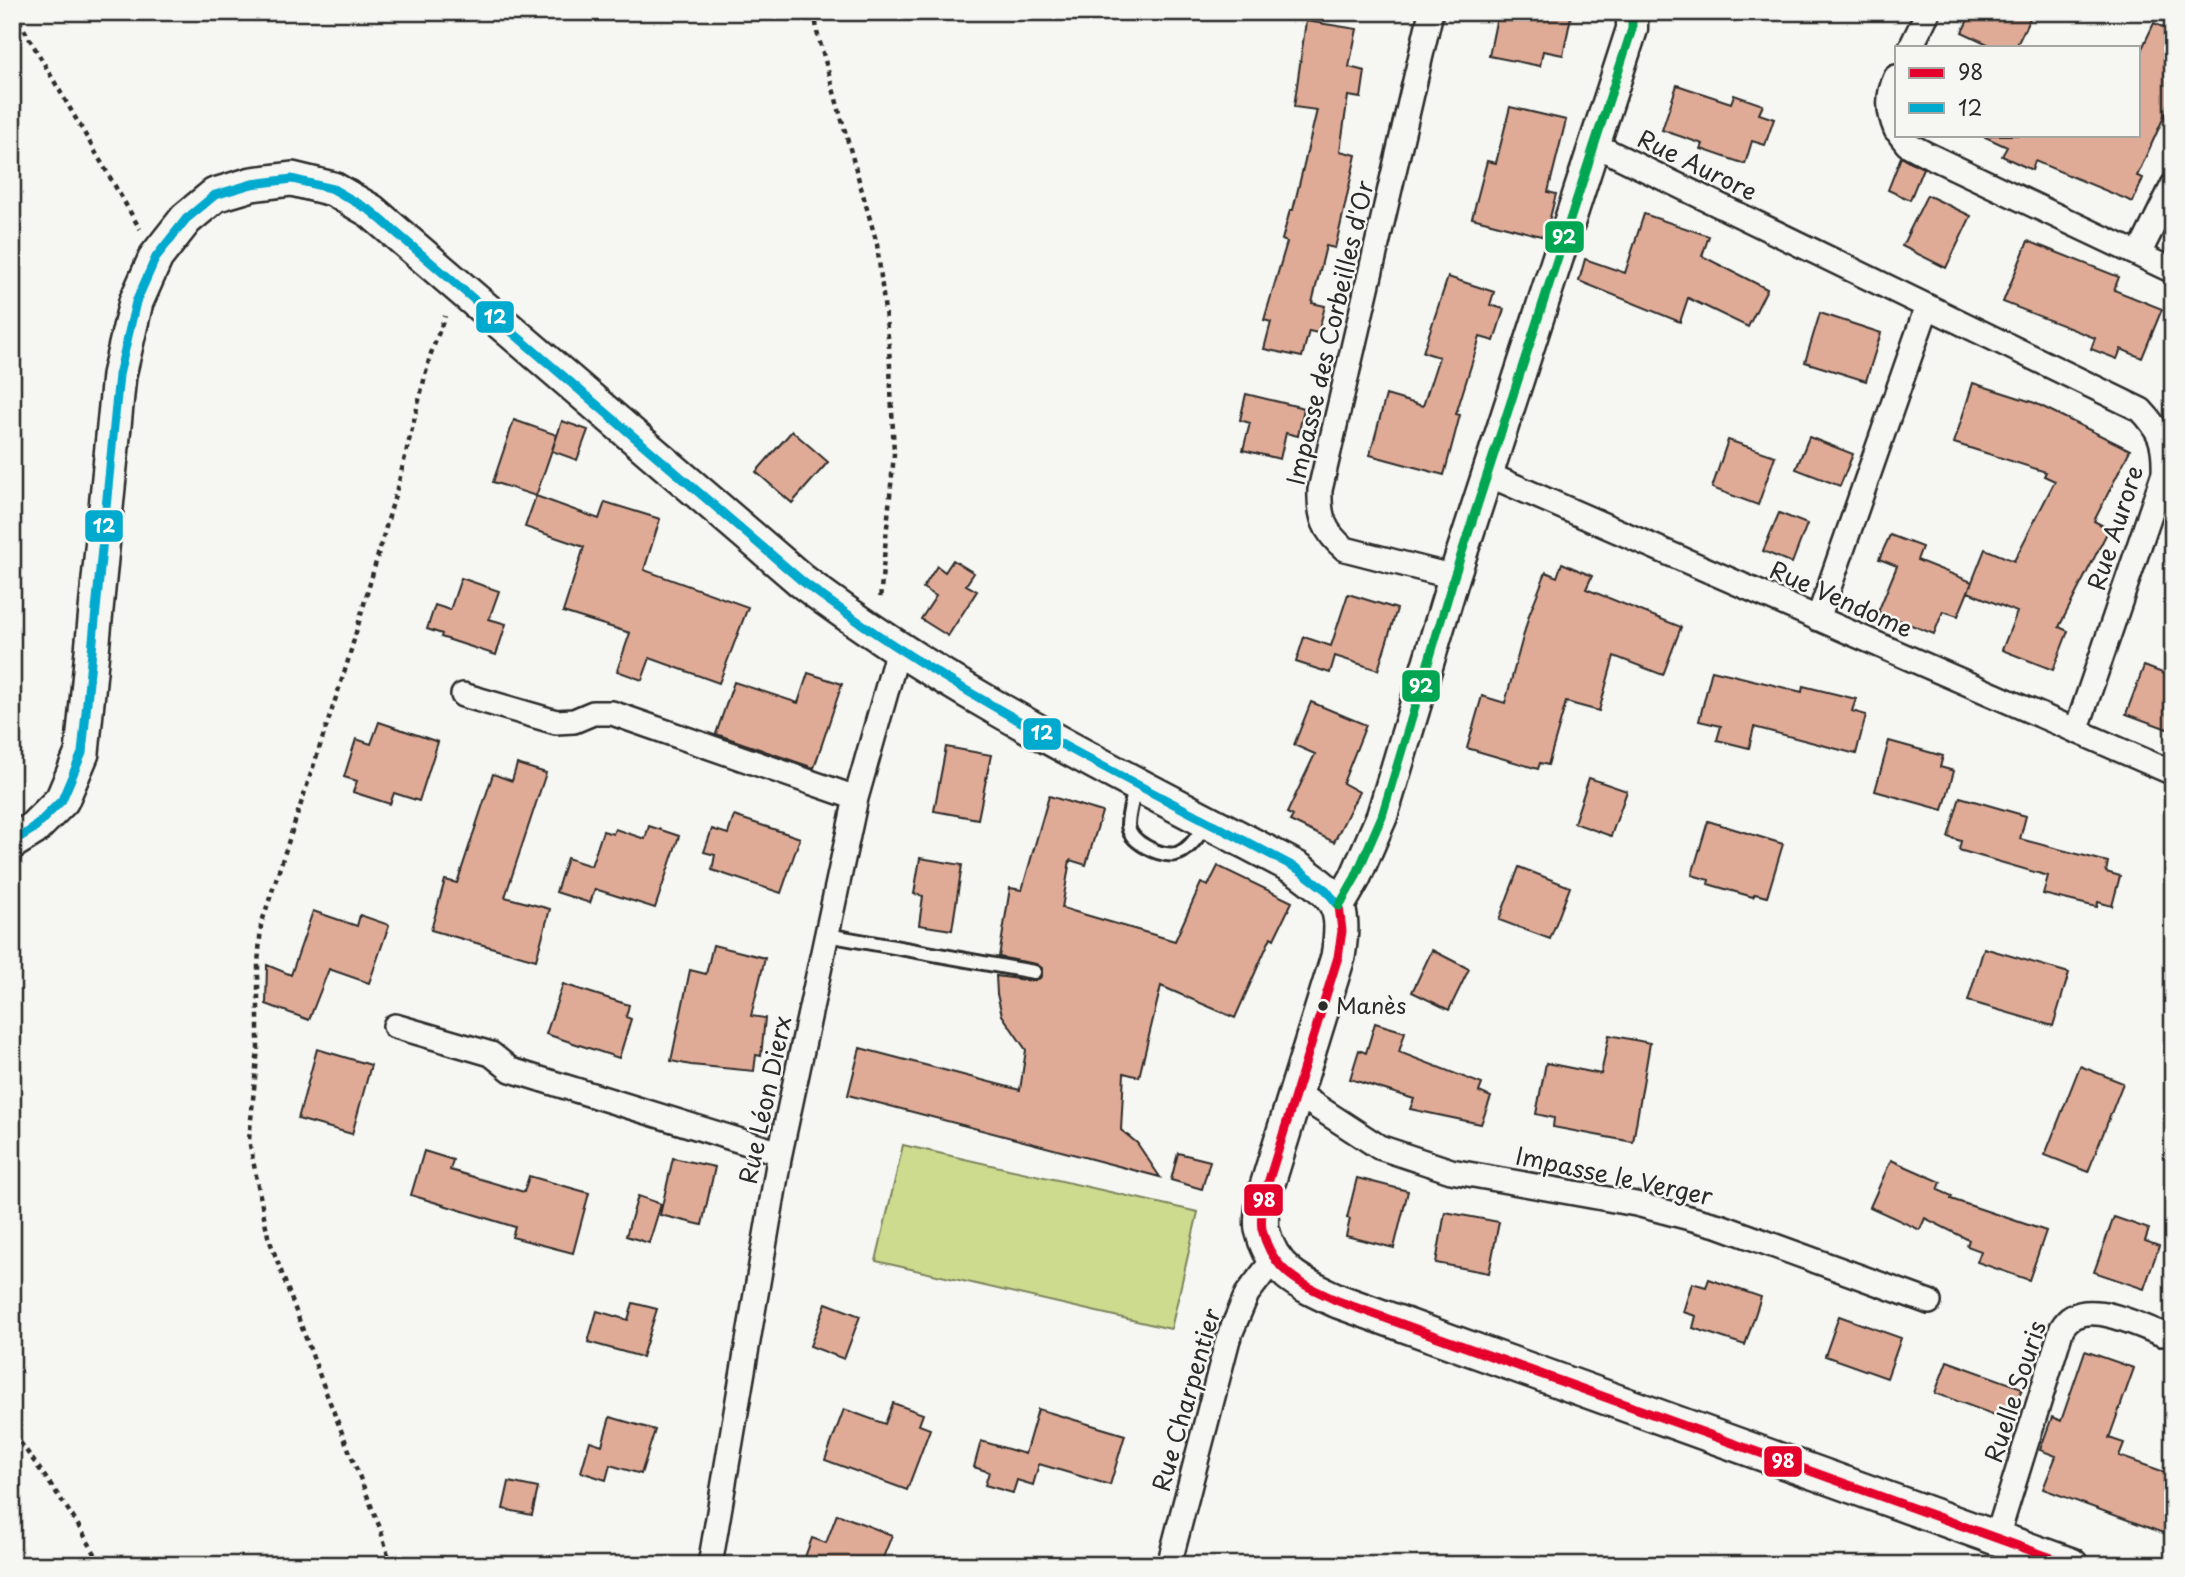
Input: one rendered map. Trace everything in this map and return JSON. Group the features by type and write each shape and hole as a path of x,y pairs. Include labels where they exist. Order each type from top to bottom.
{"main road":[{"path":"12,842 33,829 62,800 82,753 119,375 136,302 156,257 186,219 215,195 252,184 292,179 333,189 372,211 802,581 887,643 987,704 1298,869 1326,890 1339,906 1342,931 1338,957 1264,1196 1261,1227 1275,1259 1298,1283 1338,1301 2070,1565"}],"street":[{"name":"Impasse des Corbeilles d'Or","path":"1431,12 1320,490 1320,506 1331,538 1345,549 1454,577"},
{"path":"1911,46 1928,12"},
{"path":"1339,906 1355,878 1382,816 1454,577 1635,18"},
{"path":"1895,79 1888,109 1895,127"},
{"path":"1901,136 1907,144 1926,155 2173,271"},
{"name":"Rue Aurore","path":"1595,145 2141,410 2155,425 2162,442 2164,473 2076,731"},
{"path":"2139,254 2173,185"},
{"path":"1818,619 1927,307"},
{"name":"Rue Vendome","path":"1489,475 2173,773"},
{"name":"Rue Léon Dierx","path":"710,1565 780,1153 887,643"},
{"path":"463,695 556,722 574,721 593,713 612,713 856,798"},
{"path":"395,1026 491,1054 511,1070 780,1153"},
{"name":"Impasse le Verger","path":"1296,1093 1379,1147 1451,1171 1636,1204 1720,1226 1928,1302"},
{"name":"Rue Charpentier","path":"1169,1565 1228,1339 1247,1294 1275,1259"},
{"name":"Ruelle Souris","path":"1997,1537 2067,1319 2076,1313 2102,1313 2162,1334"}],"lane":[{"path":"1135,784 1128,824 1130,834 1137,842 1162,853 1175,854 1186,849 1210,822"},
{"path":"827,935 1034,972"}],"path":[{"path":"14,12 156,257"},
{"path":"815,12 817,32 877,244 889,345 894,454 887,643"},
{"path":"391,1565 380,1528 268,1236 249,1140 258,1048 258,964 261,925 347,664 399,481 430,356 457,285"},
{"path":"12,1437 20,1442 57,1493 84,1532 101,1565"}],"green space":[{"path":"903,1145 1198,1212 1171,1329 876,1261"}],"building":[{"path":"1511,12 1572,12 1563,55 1543,51 1540,66 1489,56 1497,17 1510,20"},
{"path":"1972,12 2033,12 2016,46 1992,46 1962,32"},
{"path":"1306,21 1357,29 1349,67 1365,71 1361,98 1348,96 1340,151 1356,155 1335,248 1326,246 1312,303 1325,306 1318,333 1309,331 1302,357 1264,349 1271,322 1264,320 1287,242 1282,240 1290,210 1293,210 1317,110 1294,107"},
{"path":"2154,23 2173,32 2173,97 2137,176 2143,178 2133,202 2035,161 2032,170 2002,156 2007,147 1983,136 2140,136 2140,53"},
{"path":"1677,85 1731,103 1734,95 1763,105 1759,114 1774,119 1765,145 1752,141 1745,164 1701,149 1703,144 1662,130"},
{"path":"1510,107 1566,120 1548,192 1556,194 1545,237 1472,218 1487,161 1496,163"},
{"path":"1901,157 1923,168 1910,200 1888,190"},
{"path":"1927,195 1971,216 1946,268 1902,246"},
{"path":"1644,214 1709,236 1702,256 1767,289 1748,327 1688,298 1680,322 1579,281 1585,259 1625,273"},
{"path":"2028,241 2119,277 2114,290 2162,309 2142,358 2121,349 2117,359 2091,349 2095,338 2003,302"},
{"path":"1448,277 1494,292 1490,305 1504,309 1494,341 1480,337 1456,414 1460,415 1444,475 1370,455 1386,395 1423,406 1439,357 1423,352"},
{"path":"1820,313 1881,333 1866,381 1805,362"},
{"path":"1973,383 2035,403 2130,450 2094,521 2109,529 2059,627 2068,631 2053,670 2002,650 2017,612 1968,592 1985,549 2014,561 2055,481 2044,476 2046,472 1954,443"},
{"path":"1246,394 1304,408 1298,436 1286,433 1280,459 1243,450 1250,423 1240,420"},
{"path":"514,420 557,435 536,496 493,482"},
{"path":"562,421 588,430 577,460 552,451"},
{"path":"792,431 828,462 792,503 756,472"},
{"path":"1809,437 1853,454 1840,486 1796,469"},
{"path":"1728,440 1775,456 1758,505 1712,488"},
{"path":"536,496 599,519 605,502 660,519 644,570 748,607 719,683 650,658 642,680 617,671 630,633 563,612 584,547 525,527"},
{"path":"1779,513 1807,524 1792,563 1763,551"},
{"path":"1890,535 1922,547 1917,560 1972,582 1958,616 1943,611 1934,634 1878,612 1897,566 1879,559"},
{"path":"953,560 974,573 966,585 977,591 948,636 921,619 936,596 923,588 937,566 945,572"},
{"path":"1562,563 1592,576 1586,589 1681,627 1663,675 1614,656 1599,711 1566,702 1548,765 1540,763 1538,769 1467,748 1482,696 1505,703 1529,615 1546,572 1557,577"},
{"path":"461,578 499,591 489,619 506,624 496,655 441,637 442,634 427,629 435,605 450,610"},
{"path":"1348,594 1397,609 1378,670 1335,656 1330,673 1296,662 1304,637 1331,646"},
{"path":"2144,666 2173,677 2173,731 2126,714"},
{"path":"1712,670 1802,692 1803,686 1856,699 1852,711 1866,715 1856,754 1754,727 1749,748 1717,740 1721,726 1699,721"},
{"path":"808,673 842,684 814,768 716,734 734,682 798,703"},
{"path":"1311,702 1366,725 1343,783 1359,792 1334,842 1290,821 1293,816 1287,813 1315,754 1294,745"},
{"path":"379,722 438,742 419,801 394,793 390,804 353,792 357,781 344,777 356,739 371,744"},
{"path":"1889,741 1943,756 1940,767 1954,771 1943,810 1875,791"},
{"path":"946,747 991,755 978,819 934,811"},
{"path":"517,764 546,773 505,897 550,909 536,960 431,930 445,880 457,883 493,774 512,781"},
{"path":"1589,778 1627,791 1611,836 1574,823"},
{"path":"1049,796 1102,812 1086,865 1070,860 1062,908 1175,941 1201,883 1208,886 1218,866 1292,902 1274,939 1271,937 1235,1018 1161,986 1139,1077 1124,1073 1121,1130 1137,1143 1160,1177 848,1095 860,1048 1020,1090 1026,1050 1002,1015 996,976 1033,981 1042,974 1042,968 1036,964 999,957 1010,888 1022,890"},
{"path":"1960,797 2026,816 2020,839 2108,862 2106,872 2120,876 2112,906 2098,902 2097,907 2043,894 2048,876 1959,850 1961,841 1948,837"},
{"path":"734,816 800,838 781,893 712,870 715,855 704,852 712,829 728,834"},
{"path":"1708,821 1783,844 1767,897 1755,894 1753,897 1708,884 1709,880 1692,875"},
{"path":"649,826 679,836 655,908 595,889 590,903 556,892 567,858 591,866 603,831 613,834 615,829 645,839"},
{"path":"920,858 962,865 952,930 919,925 923,896 914,894"},
{"path":"1519,867 1570,887 1550,939 1499,920"},
{"path":"313,911 357,926 360,915 389,925 369,983 329,969 309,1020 266,1004 267,965 291,975"},
{"path":"713,945 765,958 751,1016 765,1018 761,1056 756,1055 754,1071 671,1061 690,970 706,974"},
{"path":"1984,948 2069,973 2053,1026 1968,1001"},
{"path":"1432,950 1469,969 1449,1010 1412,992"},
{"path":"563,984 629,1005 626,1017 631,1019 619,1058 546,1034"},
{"path":"1375,1023 1405,1032 1399,1052 1482,1084 1479,1092 1491,1097 1481,1124 1410,1109 1414,1099 1350,1079 1359,1050 1366,1053"},
{"path":"1609,1035 1650,1043 1633,1142 1553,1127 1554,1118 1536,1114 1546,1063 1601,1074"},
{"path":"317,1049 371,1065 352,1134 298,1119"},
{"path":"2080,1066 2123,1083 2088,1172 2045,1155"},
{"path":"424,1151 453,1160 450,1170 524,1192 529,1176 589,1193 573,1253 512,1237 515,1227 411,1195"},
{"path":"1178,1153 1210,1161 1202,1189 1171,1180"},
{"path":"673,1158 715,1167 702,1225 660,1215"},
{"path":"1891,1160 1941,1182 1938,1190 1952,1196 1951,1199 2046,1231 2029,1280 1977,1262 1981,1251 1967,1246 1969,1240 1925,1218 1920,1230 1870,1207"},
{"path":"1357,1178 1408,1191 1394,1248 1346,1236 1350,1219 1347,1218"},
{"path":"638,1196 661,1204 649,1243 626,1236"},
{"path":"1445,1212 1499,1222 1489,1273 1436,1263"},
{"path":"2114,1217 2149,1229 2145,1241 2159,1246 2144,1289 2094,1272"},
{"path":"1709,1279 1761,1297 1745,1345 1693,1328 1696,1316 1683,1312 1692,1283 1706,1287"},
{"path":"633,1303 657,1309 642,1357 588,1342 597,1311 628,1320"},
{"path":"826,1303 860,1316 844,1359 810,1346"},
{"path":"1839,1316 1901,1338 1887,1378 1825,1356"},
{"path":"2085,1351 2134,1368 2109,1438 2124,1443 2119,1456 2173,1475 2173,1514 2166,1534 2043,1489 2056,1456 2040,1450 2052,1417 2061,1421"},
{"path":"1947,1361 2022,1388 2011,1421 1935,1393"},
{"path":"893,1403 923,1414 919,1425 930,1429 907,1490 825,1460 844,1409 885,1424"},
{"path":"1038,1409 1125,1435 1110,1485 1039,1464 1033,1485 1017,1480 1013,1493 985,1485 989,1472 974,1467 981,1441 1025,1454"},
{"path":"610,1417 655,1430 641,1474 610,1465 606,1480 581,1472 590,1441 602,1445"},
{"path":"509,1482 538,1488 532,1515 503,1509"},
{"path":"837,1514 892,1535 880,1565 802,1565 812,1538 826,1543"}],"transit line":[{"name":"92","path":"1339,906 1355,878 1382,816 1454,577 1632,29 1632,12"},
{"name":"12","path":"12,842 33,829 62,800 82,753 119,375 136,302 156,257 186,219 215,195 252,184 292,179 333,189 371,211 802,581 860,623 920,662 1044,735 1298,869 1326,890 1339,906"},
{"name":"98","path":"1339,906 1342,931 1338,957 1264,1196 1261,1217 1267,1244 1273,1256 1290,1275 1338,1301 2071,1565"}],"place":[{"name":"Manès","path":"1323,1006"}]}
